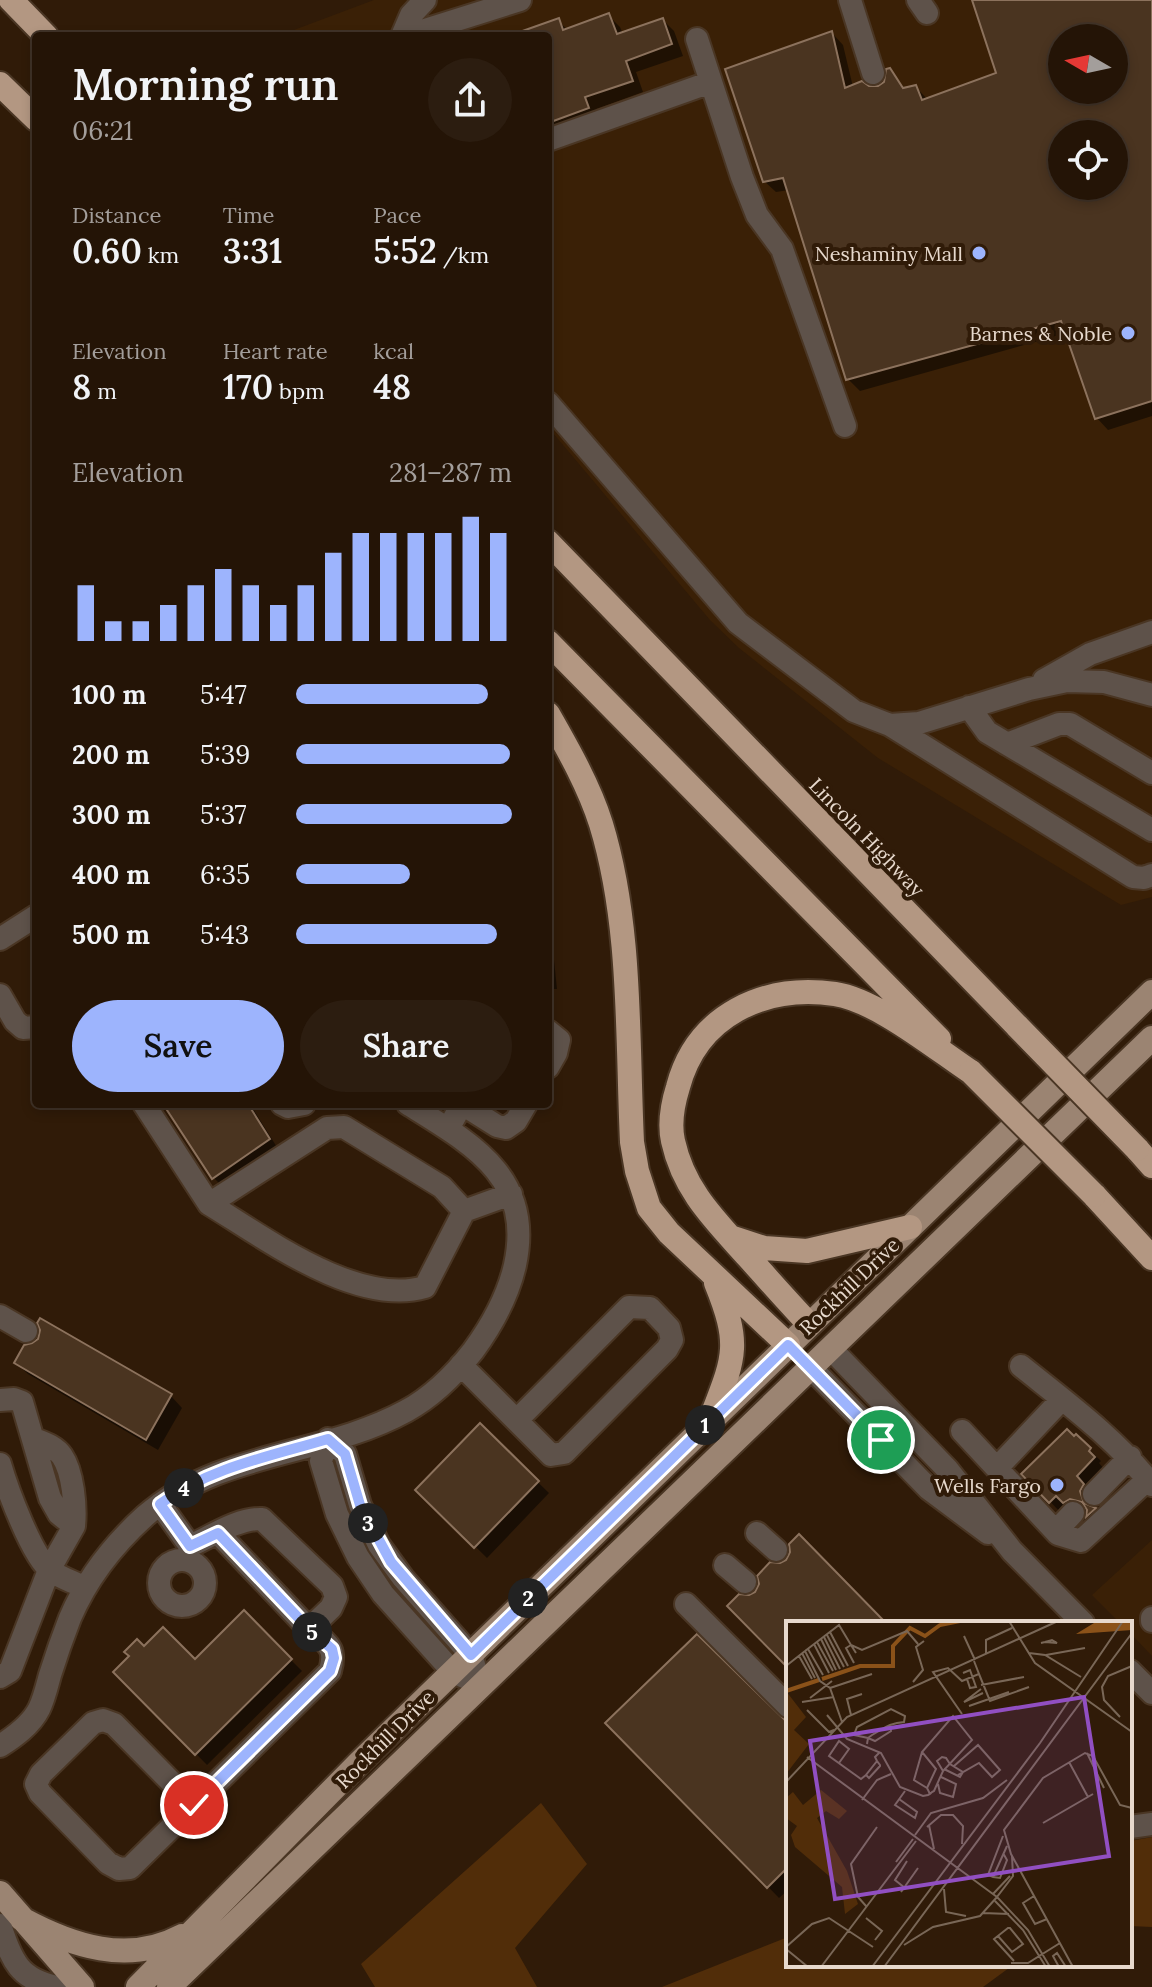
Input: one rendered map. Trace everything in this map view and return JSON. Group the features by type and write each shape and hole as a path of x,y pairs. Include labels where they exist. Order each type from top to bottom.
{"highway":[{"path":"11,0 42,32"},
{"path":"0,84 32,115"},
{"name":"Lincoln Highway","path":"552,546 1144,1158"},
{"path":"552,646 861,957 1152,1258"},
{"path":"552,721 572,756 600,822 613,870 621,917 632,1142 649,1208 713,1277 788,1345"},
{"path":"809,1324 701,1205 689,1183 673,1139 672,1115 689,1053 727,1014 745,1005 780,996 836,994 882,1013 971,1072"},
{"path":"730,1237 764,1248 807,1251 910,1227"},
{"path":"710,1421 727,1377 733,1346 728,1314 713,1277"}],"main road":[{"name":"Rockhill Drive","path":"138,1987 453,1672 1152,992"},
{"name":"Rockhill Drive","path":"169,1987 1152,1038"},
{"path":"809,1324 831,1349"},
{"path":"788,1345 811,1368"},
{"path":"0,1893 11,1922 82,1987"},
{"path":"11,1922 73,1943 114,1951 156,1948 198,1928"},
{"path":"189,1987 201,1955"}],"street":[{"path":"405,32 411,15 425,0"},
{"path":"417,32 520,0"},
{"path":"850,0 873,73"},
{"path":"697,39 757,215 782,249 845,426"},
{"path":"552,139 711,82"},
{"path":"552,408 738,623 854,711 890,725 1133,877 1152,875"},
{"path":"1029,689 1090,654 1152,632"},
{"path":"890,725 919,723 1058,682 1085,680 1120,685 1152,695"},
{"path":"969,707 987,732 1152,830"},
{"path":"1007,744 1059,724 1070,724 1152,773"},
{"path":"0,939 32,919"},
{"path":"0,995 15,1021 23,1028 32,1027"},
{"path":"552,1034 559,1040 552,1060"},
{"path":"147,1108 209,1204 326,1274 395,1292 425,1287 464,1211 511,1194"},
{"path":"0,1746 18,1733 39,1709 81,1595 110,1552 160,1504 218,1472 370,1427 409,1409 461,1365 492,1322 513,1274 519,1236 511,1194 504,1179 467,1141 414,1108"},
{"path":"448,1129 460,1108"},
{"path":"468,1108 497,1126 506,1128 516,1121 524,1108"},
{"path":"209,1204 327,1128 344,1127 442,1187 464,1211"},
{"path":"461,1365 551,1455 564,1453 667,1349 672,1340 669,1328 650,1308 629,1307 517,1420"},
{"path":"0,1316 26,1331"},
{"path":"831,1349 948,1470 1012,1551 1081,1621"},
{"path":"962,1431 1056,1531 1081,1541 1150,1482 1130,1457 1021,1366"},
{"path":"811,1368 929,1489 1012,1551"},
{"path":"998,1467 1062,1399"},
{"path":"0,1400 22,1402 34,1439 51,1446 63,1457 76,1503 74,1526 46,1577 10,1671 0,1677"},
{"path":"328,1439 345,1454 360,1505 391,1562 471,1655 480,1684"},
{"path":"328,1439 321,1461 337,1514 358,1557 383,1594 453,1672 480,1684"},
{"path":"1094,1494 1130,1457"},
{"path":"0,1464 46,1577 81,1595"},
{"path":"160,1504 186,1553 218,1533 251,1518 262,1519 332,1586 336,1597 331,1608 309,1629"},
{"path":"1056,1531 1073,1513"},
{"path":"194,1805 114,1724 103,1720 93,1723 41,1774 36,1784 40,1793 108,1863 119,1869 130,1868 194,1805 330,1671 334,1658 332,1649 218,1533"},
{"path":"757,1533 776,1550"},
{"path":"725,1565 745,1582"},
{"path":"686,1604 786,1704"},
{"path":"0,1728 18,1712 51,1671"},
{"path":"1132,1673 1152,1693"},
{"path":"1132,1827 1152,1824"},
{"path":"11,1922 8,1972 57,1987"}],"shaded area":[{"path":"374,0 1152,0 1152,897 1121,905 878,758 739,648 710,620 552,432 552,32 289,32"},
{"path":"1152,1540 1152,1656 1132,1635 1132,1621 1118,1621 1092,1595"},
{"path":"541,1803 587,1864 515,1948 537,1987 375,1987 361,1964"},
{"path":"1152,1837 1152,1927 1132,1926 1132,1841"},
{"path":"786,1938 786,1967 1010,1967 983,1987 662,1987"}],"building":[{"name":"Neshaminy Mall","path":"972,0 1152,0 1152,401 1095,419 1061,321 846,380 783,178 763,182 725,69 832,31 845,88 862,81 869,86 878,86 884,82 886,69 890,68 903,88 916,85 922,100 996,73"},
{"path":"609,13 617,34 663,18 672,44 626,61 633,81 585,97 589,108 552,122 552,32 520,32 559,18 563,30"},
{"path":"166,1108 251,1108 270,1139 212,1179"},
{"path":"40,1318 172,1394 146,1440 14,1363 24,1345 38,1339 40,1330 37,1323"},
{"path":"480,1423 539,1481 474,1548 415,1490"},
{"name":"Wells Fargo","path":"1067,1429 1091,1448 1089,1451 1095,1457 1077,1476 1084,1484 1080,1491 1084,1503 1096,1508 1086,1517 1087,1510 1082,1502 1070,1499 1063,1503 1056,1496 1049,1503 1021,1474"},
{"path":"799,1534 884,1621 786,1621 786,1666 727,1606 739,1594 755,1592 759,1584 757,1576 770,1562 786,1560 790,1552 789,1544"},
{"path":"244,1610 292,1659 195,1755 113,1672 129,1656 124,1652 137,1639 144,1646 163,1627 195,1659"},
{"path":"697,1634 786,1721 786,1869 767,1888 605,1723"}],"place":[{"name":"Neshaminy Mall","path":"979,253"},
{"name":"Barnes & Noble","path":"1128,333"},
{"name":"Wells Fargo","path":"1057,1485"}],"route":[{"path":"194,1805 330,1671 334,1658 332,1649 218,1533 190,1546 160,1504 192,1484 241,1464 328,1439 345,1454 360,1505 379,1545 403,1578 471,1655 788,1345 881,1440"}]}
